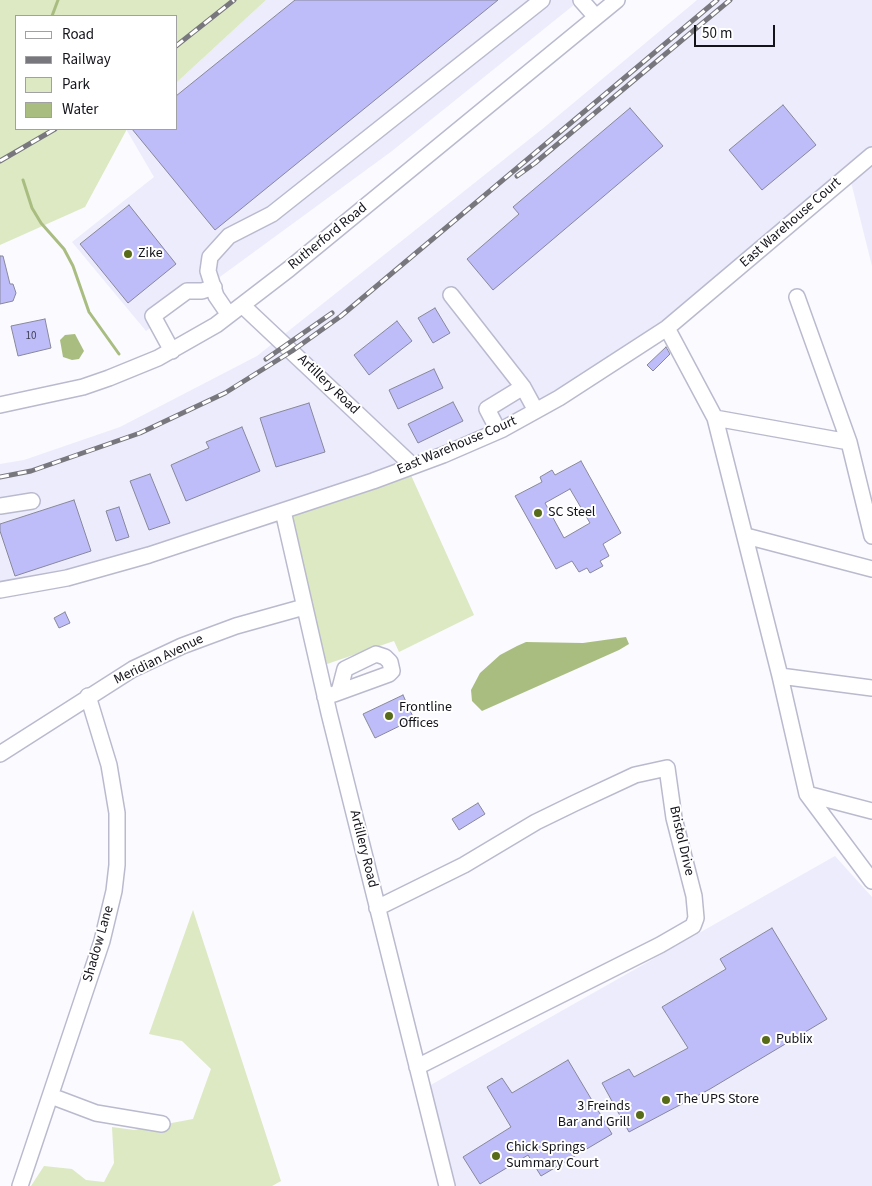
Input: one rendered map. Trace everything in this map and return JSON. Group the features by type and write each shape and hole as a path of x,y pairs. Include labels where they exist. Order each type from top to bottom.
{"street":[{"path":"229,315 216,296 208,271 210,256 229,236 272,214 542,0"},
{"path":"580,0 596,18"},
{"name":"Rutherford Road","path":"0,405 83,387 133,369 172,351 229,315 618,0"},
{"name":"East Warehouse Court","path":"0,590 90,572 283,511 412,466 498,430 559,398 667,328 872,155"},
{"path":"172,351 153,316 187,291 202,291 214,287"},
{"path":"451,295 523,387 536,409"},
{"path":"797,297 849,442 872,536"},
{"name":"Artillery Road","path":"242,305 412,466"},
{"path":"667,328 715,418 746,536 807,794 872,881"},
{"path":"498,430 487,409 523,387"},
{"path":"715,418 849,442"},
{"path":"0,506 32,501"},
{"name":"Artillery Road","path":"283,511 304,607 332,694 377,908 447,1186"},
{"path":"746,536 872,569"},
{"name":"Meridian Avenue","path":"0,754 133,669 182,646 236,626 304,607"},
{"path":"376,654 385,657 390,662 392,667 390,674 332,694 345,669 376,654"},
{"path":"780,676 872,688"},
{"name":"Shadow Lane","path":"20,1186 106,926 117,865 117,821 114,790 88,696"},
{"name":"Bristol Drive","path":"377,908 464,865 536,822 575,802 635,775 667,768 674,818 694,896 696,918 693,926 660,945 417,1066"},
{"path":"807,794 872,811"},
{"path":"51,1096 96,1113 162,1124"}],"shaded area":[{"path":"266,0 580,0 392,151 146,331 72,242 154,177 127,130 178,130 178,81"},
{"path":"697,0 872,0 872,266 850,178 678,324 625,365 473,440 315,505 280,522 59,587 0,593 0,464 24,460 120,427 257,356 541,130"},
{"path":"835,856 872,897 872,1186 455,1186 429,1086"}],"green space":[{"path":"0,0 266,0 178,81 178,15 15,15 15,130 126,130 85,207 0,245"},
{"path":"410,473 474,615 399,652 394,641 327,664 280,522 315,505"},
{"path":"193,910 281,1181 272,1186 31,1186 44,1166 72,1169 86,1180 104,1182 114,1163 112,1127 134,1130 193,1119 211,1069 182,1041 149,1034"}],"water":[{"path":"75,334 84,351 79,359 72,360 63,357 60,340 65,335"},
{"path":"626,637 629,644 619,650 482,711 472,701 471,690 480,673 500,655 526,642 583,643"}],"building":[{"path":"295,0 498,0 215,230 133,130 178,130 178,94"},
{"path":"783,105 816,145 762,190 729,150"},
{"path":"630,108 663,146 493,290 467,259 519,214 513,207"},
{"name":"Zike","path":"129,205 176,264 128,303 80,244"},
{"path":"0,256 3,256 10,284 13,284 16,293 13,301 0,304"},
{"path":"435,308 450,333 433,343 418,318"},
{"path":"45,319 51,348 18,356 11,326"},
{"path":"397,321 412,341 369,375 354,355"},
{"path":"666,347 670,354 653,371 647,365"},
{"path":"434,369 443,388 398,409 389,390"},
{"path":"453,402 463,421 418,443 408,424"},
{"path":"309,403 325,452 276,467 260,418"},
{"path":"242,427 260,471 186,501 171,465 209,448 206,442"},
{"name":"SC Steel","path":"581,461 621,533 603,544 609,556 600,561 603,566 590,573 587,568 579,572 572,561 556,569 515,496 542,482 540,477 552,470 555,475","holes":["570,489 590,523 564,538 545,503"]},
{"path":"150,474 170,523 149,530 130,481"},
{"path":"74,500 91,551 15,576 0,531 0,524"},
{"path":"119,507 129,537 116,541 106,511"},
{"path":"65,612 70,623 59,628 54,618"},
{"name":"Frontline Offices","path":"403,695 414,719 375,738 363,714"},
{"path":"478,803 485,814 459,830 452,819"},
{"path":"772,928 827,1019 710,1089 629,1132 602,1083 629,1069 634,1077 688,1048 662,1007 726,969 720,959"},
{"path":"568,1060 612,1134 541,1176 528,1155 480,1184 463,1157 511,1127 487,1087 502,1078 512,1093"}],"waterway":[{"path":"52,15 58,0"},
{"path":"23,180 32,208 41,223 64,249 73,266 89,312 119,354"}],"railway":[{"path":"178,44 234,0"},
{"path":"0,477 31,471 140,433 225,393 292,351 341,316 717,0"},
{"path":"517,176 730,0"},
{"path":"0,161 53,130"},
{"path":"266,359 332,313"}],"place":[{"name":"Zike","path":"128,254"},
{"name":"SC Steel","path":"538,513"},
{"name":"Frontline Offices","path":"389,716"},
{"name":"Publix","path":"766,1040"},
{"name":"The UPS Store","path":"666,1100"},
{"name":"3 Freinds Bar and Grill","path":"640,1115"},
{"name":"Chick Springs Summary Court","path":"496,1156"}]}
